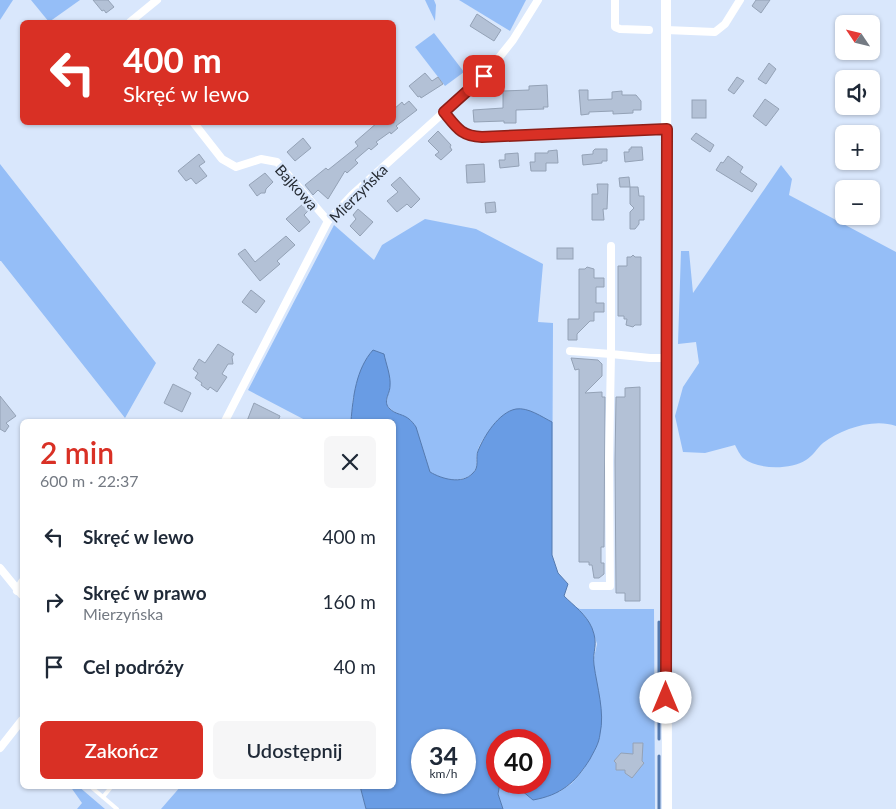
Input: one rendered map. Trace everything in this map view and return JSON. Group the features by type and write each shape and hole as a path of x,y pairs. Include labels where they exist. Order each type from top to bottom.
{"street":[{"path":"132,20 157,0"},
{"name":"Mierzyńska","path":"226,419 328,221 352,196 484,76 498,59 538,0"},
{"path":"614,0 615,27 620,29 649,30"},
{"path":"666,0 666,809"},
{"path":"666,30 715,32 725,24 740,0"},
{"path":"444,112 462,132 470,136 482,137 667,125"},
{"name":"Bajkowa","path":"195,125 222,159 236,167 261,159 277,162 328,221"},
{"path":"593,586 610,586 611,246"},
{"path":"570,351 666,358"},
{"path":"0,568 20,593"},
{"path":"0,748 19,729"}],"lane":[{"path":"93,789 117,809"},
{"path":"102,797 109,789"}],"shaded area":[{"path":"0,0 13,0 0,20"},
{"path":"31,0 80,0 52,20 47,20"},
{"path":"425,0 434,0 436,5 435,21"},
{"path":"459,0 526,0 510,31"},
{"path":"434,33 464,72 445,86 415,47"},
{"path":"0,164 156,363 125,418 0,261"},
{"path":"781,165 792,179 789,195 835,220 835,225 845,225 896,252 896,426 878,423 848,429 823,443 806,460 792,466 765,467 757,465 743,458 735,445 705,453 683,452 675,416 683,387 699,363 696,342 678,344 681,251 689,251 693,293"},
{"path":"425,219 476,229 543,264 538,322 553,323 552,555 499,419 481,444 477,453 474,472 458,480 448,480 439,478 430,472 415,427 409,420 393,411 386,404 390,386 387,366 353,397 351,419 303,419 248,390 334,225 374,260 382,245"},
{"path":"373,350 384,354 390,382 386,401 388,406 393,411 409,419 416,427 430,472 452,480 463,479 475,471 477,454 484,439 498,420 510,411 525,409 552,422 552,555 558,573 568,584 564,596 580,610 594,634 594,665 602,717 599,741 590,759 573,781 552,795 533,800 526,794 551,794 551,729 486,729 486,794 498,794 503,809 366,809 361,789 396,789 396,419 351,419 359,374"},
{"path":"576,607 580,609 654,609 655,809 503,809 498,794 551,794 551,790 559,792 571,784 584,769 601,714 593,662 597,644 592,628 585,616"},
{"path":"72,789 82,789 105,809 77,809 82,803"},
{"path":"178,789 361,789 366,809 161,809"}],"building":[{"path":"93,0 108,0 114,7 106,13"},
{"path":"756,0 770,0 761,13 752,6"},
{"path":"477,14 501,30 494,41 470,26"},
{"path":"769,63 776,69 766,84 758,79"},
{"path":"425,73 432,81 438,77 443,84 421,98 409,86"},
{"path":"737,77 744,81 734,94 728,90"},
{"path":"547,85 548,107 543,107 544,109 516,110 516,123 504,123 504,121 474,122 473,110 503,108 503,91 529,90 529,86"},
{"path":"579,90 588,90 588,100 612,99 612,92 622,91 622,95 636,95 641,101 641,110 633,110 633,113 613,114 613,111 589,112 589,114 581,115"},
{"path":"765,99 779,109 766,126 753,116"},
{"path":"692,100 706,100 706,118 692,118"},
{"path":"409,101 417,110 396,126 398,128 391,134 390,132 376,142 378,144 371,150 369,148 355,160 358,163 347,173 345,171 328,199 318,190 313,195 305,185 326,168 328,170 358,146 355,142 375,125 396,125 396,107 402,102 404,105"},
{"path":"438,131 451,145 452,150 441,160 435,155 439,152 428,141"},
{"path":"696,133 714,145 710,152 691,139"},
{"path":"303,138 311,148 295,161 287,152"},
{"path":"631,147 642,147 643,160 625,162 624,152 629,152"},
{"path":"595,149 607,149 607,161 583,165 582,155 593,154"},
{"path":"557,150 558,163 546,163 546,171 531,171 530,162 535,162 535,153 548,153 548,151"},
{"path":"518,153 519,166 500,168 499,160 505,160 505,154"},
{"path":"199,154 205,162 199,166 207,176 196,184 191,178 186,181 178,171"},
{"path":"728,156 743,167 740,172 757,184 752,192 716,170"},
{"path":"484,164 485,182 467,183 466,165"},
{"path":"265,173 273,182 266,189 265,193 257,196 249,185"},
{"path":"400,177 420,199 411,208 407,204 397,212 387,201 398,192 391,185"},
{"path":"629,177 630,187 620,187 619,178"},
{"path":"597,184 608,184 607,209 603,209 604,220 592,220 592,194 598,194"},
{"path":"630,187 638,187 639,196 644,196 644,220 639,220 639,224 635,229 630,229 630,212 634,208 630,204"},
{"path":"495,202 496,212 486,213 485,203"},
{"path":"304,203 309,210 304,215 310,222 299,232 286,219"},
{"path":"358,209 373,222 360,236 350,226 356,219 353,215"},
{"path":"286,236 295,245 277,261 280,264 260,281 238,254 245,249 255,262"},
{"path":"557,248 573,248 573,259 557,259"},
{"path":"633,255 641,257 641,325 633,327 626,325 627,319 624,319 624,316 618,316 618,266 627,266 627,257"},
{"path":"587,267 594,269 594,278 604,278 604,287 596,287 596,303 604,303 604,312 594,312 594,321 590,321 577,334 577,340 568,340 568,319 579,319 579,269"},
{"path":"251,290 265,301 256,313 242,302"},
{"path":"218,344 234,354 232,357 233,364 228,364 222,374 227,377 217,392 210,387 208,390 201,385 202,383 195,378 198,373 193,369 199,359 205,363"},
{"path":"571,358 598,360 602,364 602,376 585,393 602,392 602,397 605,397 604,547 601,547 601,563 604,563 604,574 599,578 594,578 592,565 589,565 589,562 579,562 579,369 575,370"},
{"path":"173,384 191,393 182,412 164,403"},
{"path":"640,387 640,601 625,601 625,593 616,593 616,397 625,397 625,388"},
{"path":"0,396 16,416 6,423 9,426 5,432 0,429"},
{"path":"254,403 280,416 279,419 248,419"},
{"path":"633,743 643,743 642,761 644,763 632,778 625,773 625,770 616,770 616,763 614,761 621,753 633,754"}],"waterway":[{"path":"659,622 659,739"},
{"path":"659,756 659,809"}],"route":[{"path":"484,76 444,112 453,124 470,136 667,129 666,698"}]}
